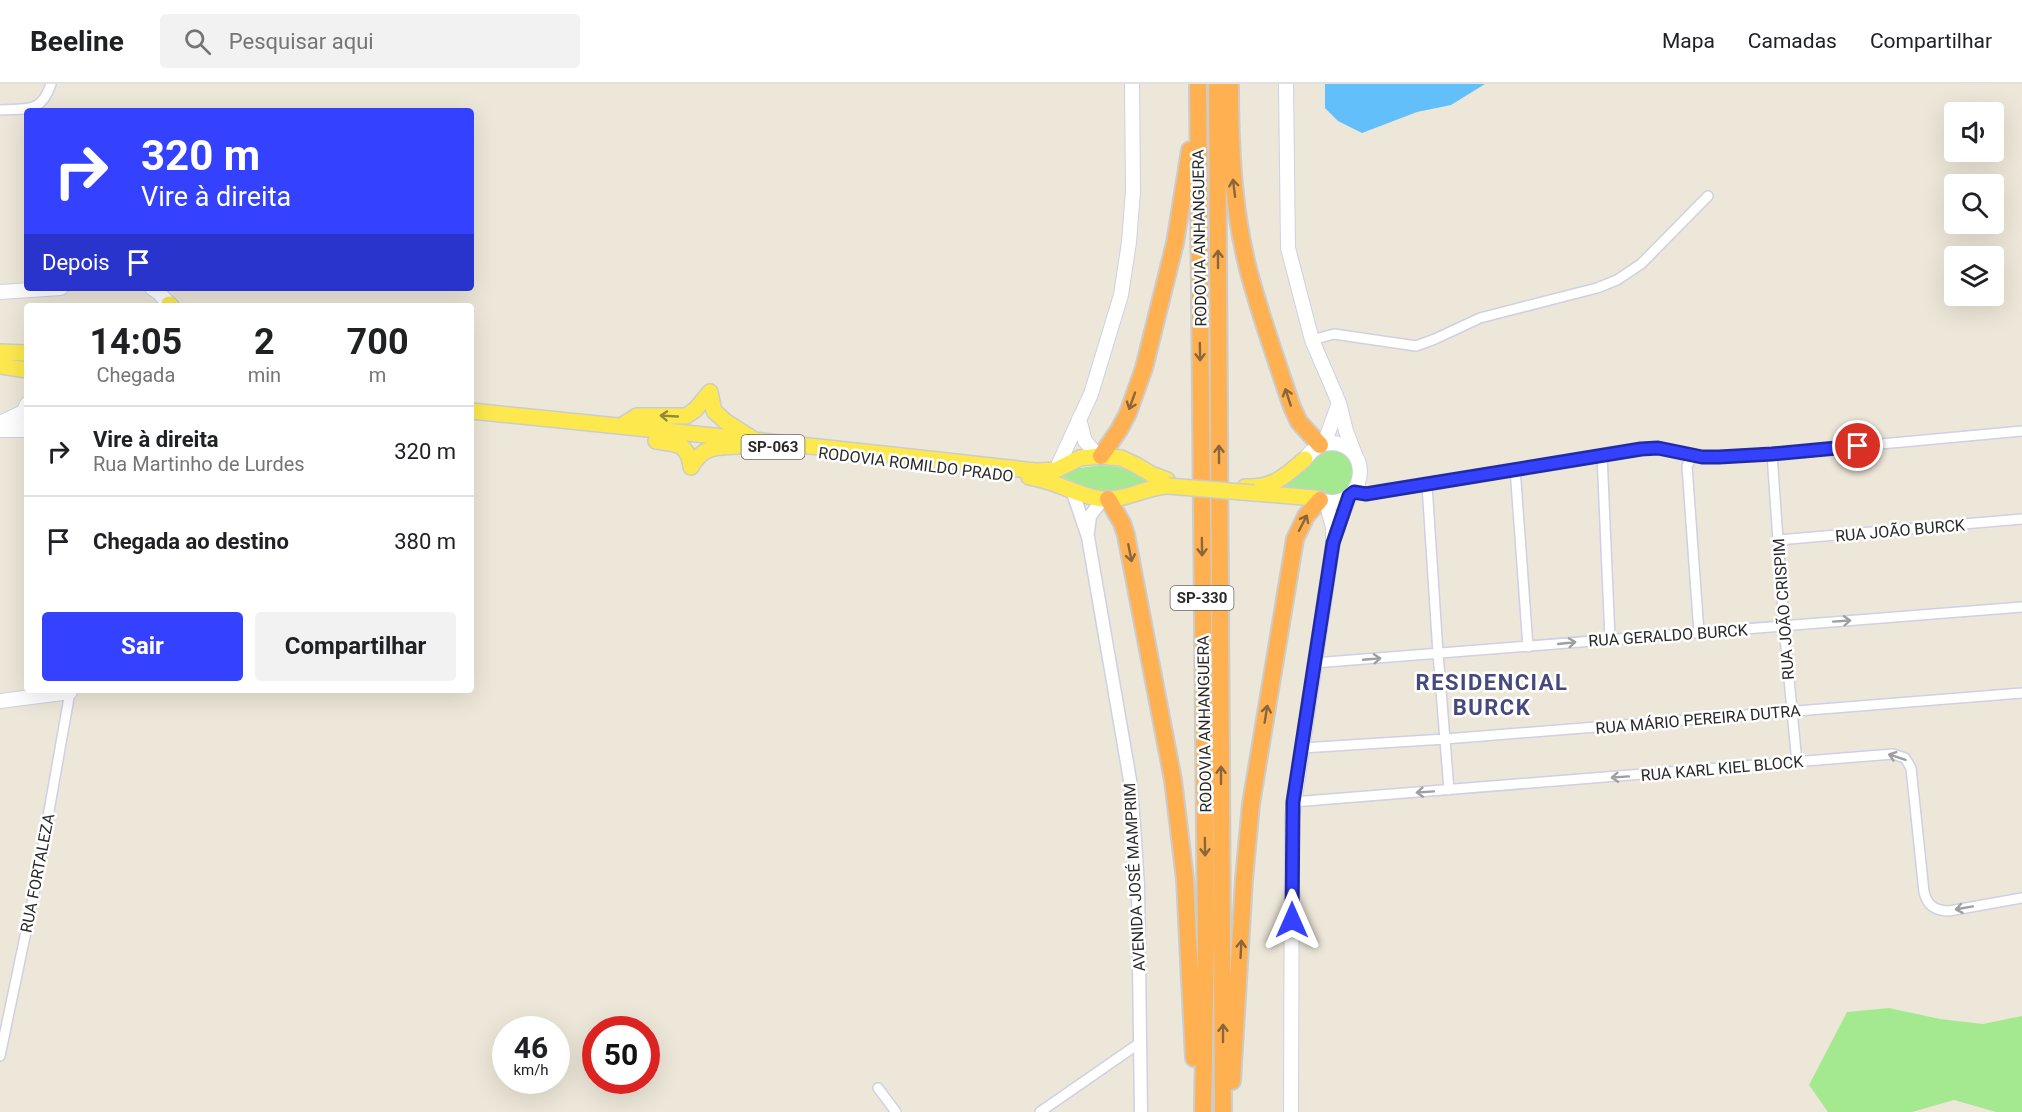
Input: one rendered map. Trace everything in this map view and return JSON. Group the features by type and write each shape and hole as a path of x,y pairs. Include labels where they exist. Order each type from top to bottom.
{"highway":[{"name":"RODOVIA ANHANGUERA","path":"1217,84 1223,1112"},
{"path":"1230,84 1231,160 1250,278 1292,407 1299,422 1322,444"},
{"name":"RODOVIA ANHANGUERA","path":"1198,91 1206,929 1203,1112"},
{"path":"1100,456 1128,413 1144,368 1175,243 1198,91"},
{"path":"1106,499 1122,523 1126,535 1173,780 1185,879 1198,1112"},
{"path":"1230,1112 1244,879 1251,804 1295,539 1306,516 1321,500"}],"main road":[{"path":"1056,470 1091,394 1121,295 1132,191 1132,84"},
{"path":"1286,84 1288,248 1312,340 1339,403 1346,431 1360,468 1359,481 1351,494 1333,543"},
{"path":"0,292 24,290"},
{"path":"156,291 168,303"},
{"path":"0,352 24,353"},
{"path":"0,366 24,370"},
{"path":"0,374 24,376"},
{"path":"710,392 714,411 752,442 707,449 698,455 691,467 684,448 674,443 647,440 622,429 637,416 686,416 695,410 710,392"},
{"path":"1322,444 1339,403"},
{"path":"0,423 24,409"},
{"name":"RODOVIA ROMILDO PRADO","path":"474,417 622,429 1036,471 1056,470"},
{"path":"1079,419 1085,441 1100,456"},
{"path":"0,430 24,429"},
{"name":"RODOVIA ROMILDO PRADO","path":"752,442 1036,478 1072,490"},
{"path":"1305,459 1309,453 1322,444 1333,443 1350,450 1356,457"},
{"name":"SP-063","path":"1056,470 1080,458 1100,456 1120,458 1168,483 1250,490 1321,500"},
{"name":"SP-063","path":"1250,490 1268,486 1277,481 1305,459"},
{"name":"SP-063","path":"1072,490 1106,499 1129,495 1168,483"},
{"path":"1292,1112 1293,802 1333,543 1333,527 1321,500 1342,500 1351,494"},
{"path":"0,701 56,693"}],"street":[{"path":"0,110 35,107 44,101 51,84"},
{"path":"1312,340 1334,334 1416,346 1480,318 1597,288 1623,276 1641,264 1708,196"},
{"path":"1351,494 1427,485 1515,468 1641,449 1658,448 1702,457 1719,457 2022,431"},
{"path":"1602,454 1610,639"},
{"name":"RUA JOÃO CRISPIM","path":"1772,454 1784,626 1797,763"},
{"path":"1693,455 1687,466 1699,633"},
{"path":"1515,468 1528,647"},
{"path":"1427,485 1449,790"},
{"name":"AVENIDA JOSÉ MAMPRIM","path":"1072,490 1088,537 1130,780 1134,825 1141,1112"},
{"name":"AVENIDA JOSÉ MAMPRIM","path":"1088,537 1090,516 1106,499"},
{"name":"RUA JOÃO BURCK","path":"1778,540 2022,519"},
{"name":"RUA GERALDO BURCK","path":"1314,663 2022,607"},
{"name":"RUA FORTALEZA","path":"0,1056 39,868 70,693"},
{"name":"RUA MÁRIO PEREIRA DUTRA","path":"1302,748 1445,740 2022,693"},
{"name":"RUA KARL KIEL BLOCK","path":"1293,802 1893,754 1905,758 1911,768 1926,900 1935,908 1949,911 2022,898"},
{"path":"1040,1112 1141,1042"},
{"path":"878,1088 896,1112"}],"green space":[{"path":"1333,449 1342,453 1353,467 1352,483 1342,495 1320,496 1273,489 1318,452"},
{"path":"1102,465 1118,467 1161,483 1104,491 1084,486 1051,472"},
{"path":"1889,1008 1940,1019 1983,1024 2022,1016 2022,1112 1996,1112 1954,1100 1912,1112 1828,1112 1809,1085 1847,1012"}],"water":[{"path":"1325,84 1485,84 1451,105 1417,112 1362,133 1338,121 1325,108"}],"district":[{"name":"RESIDENCIAL BURCK","path":"1492,694"}],"route":[{"path":"1292,920 1293,802 1333,543 1349,496 1354,492 1366,494 1427,485 1515,468 1641,449 1658,448 1702,457 1719,457 1858,446"}]}
